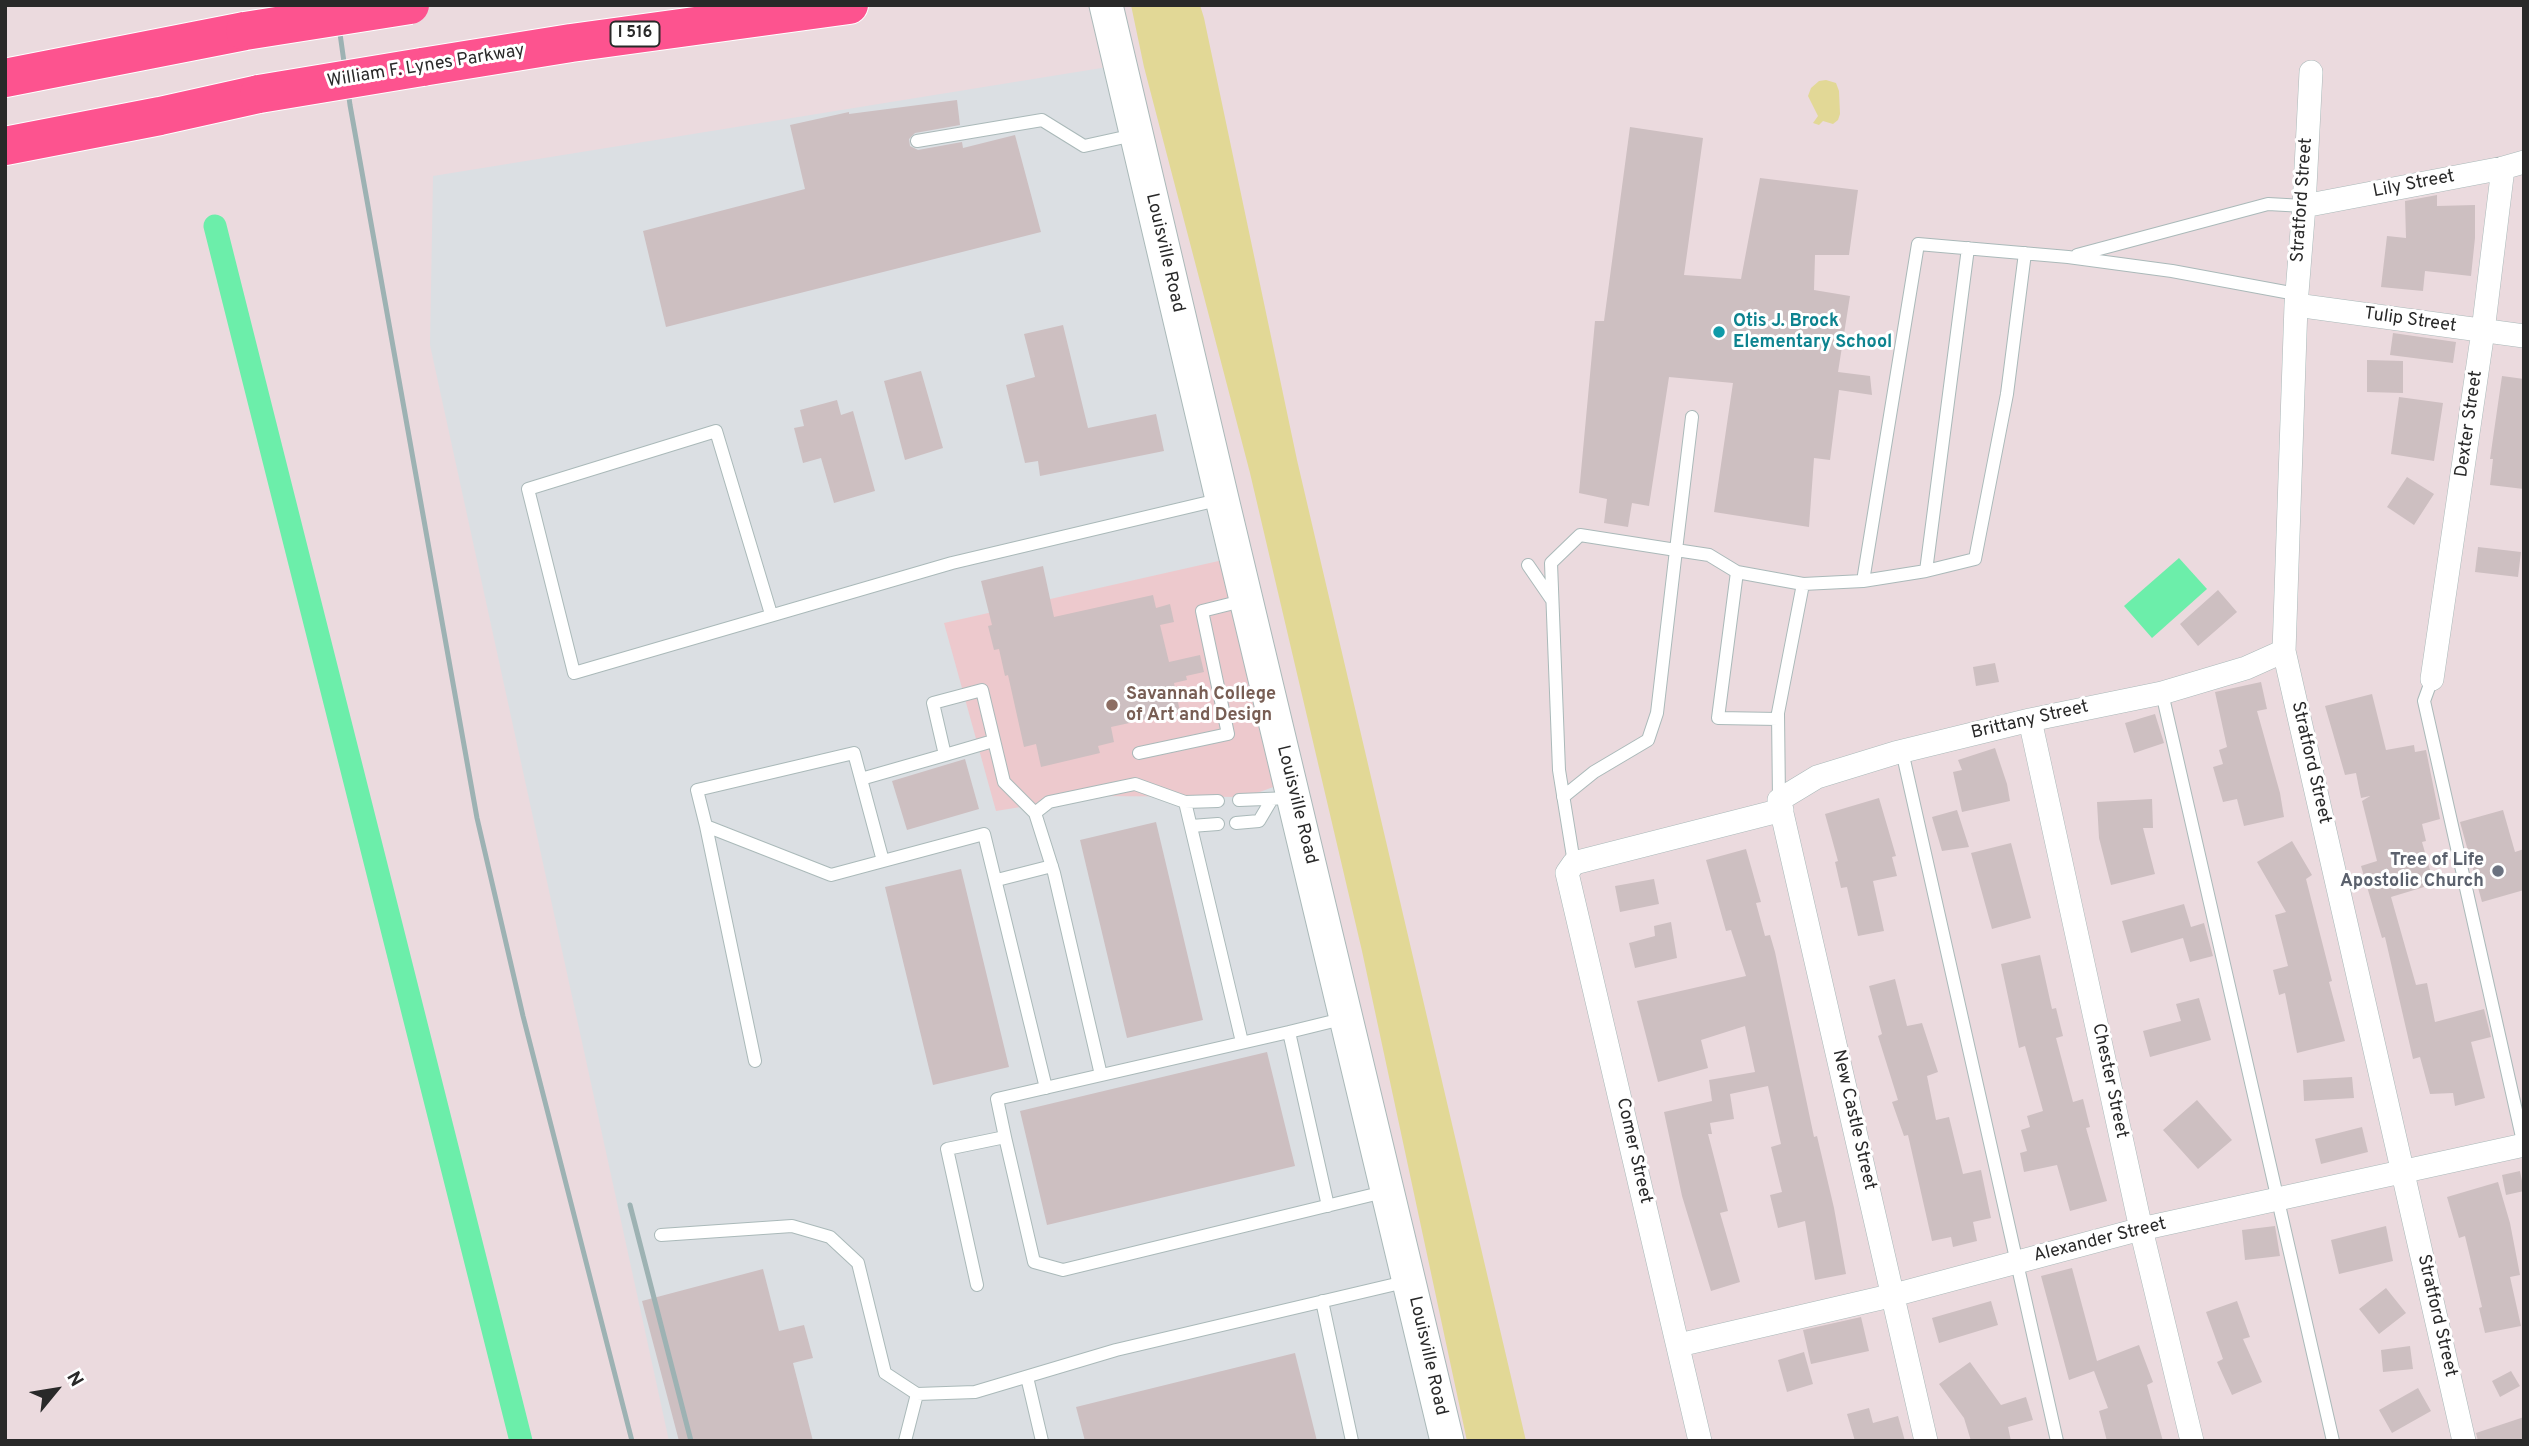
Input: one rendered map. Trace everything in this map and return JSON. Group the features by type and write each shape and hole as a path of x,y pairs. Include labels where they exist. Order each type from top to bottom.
{"highway":[{"path":"5,78 245,31 410,5"},
{"name":"William F. Lynes Parkway","path":"5,146 259,94 571,43 849,5"}],"main road":[{"name":"Louisville Road","path":"1106,5 1247,600 1283,799 1347,1018 1447,1441"}],"street":[{"name":"Stratford Street","path":"2311,72 2296,300 2284,651 2464,1441"},
{"name":"Lily Street","path":"2304,206 2513,165"},
{"name":"Dexter Street","path":"2432,679 2483,331 2513,165"},
{"name":"Tulip Street","path":"2296,300 2524,336"},
{"name":"Brittany Street","path":"1574,863 1780,805 1818,777 1902,751 2030,720 2162,693 2246,668 2284,651"},
{"name":"Chester Street","path":"2030,720 2141,1229 2192,1441"},
{"name":"New Castle Street","path":"1780,805 1926,1441"},
{"name":"Comer Street","path":"1574,863 1567,873 1700,1441"},
{"name":"Alexander Street","path":"1679,1345 1894,1294 2141,1229 2524,1146"}],"lane":[{"path":"917,141 1042,120 1084,146 1137,134"},
{"path":"2068,257 2268,204 2304,206"},
{"path":"1863,581 1918,244 2068,257 2172,271 2296,300"},
{"path":"1926,570 1968,248"},
{"path":"1574,863 1559,770 1551,563 1580,535 1709,555 1737,572 1803,584 1863,581 1975,559 2007,394 2025,253"},
{"path":"1563,797 1594,772 1648,740 1657,713 1692,417"},
{"path":"771,614 716,431 528,489 574,673 771,614 952,564 1222,499"},
{"path":"1528,565 1552,600"},
{"path":"1737,572 1718,718 1778,719"},
{"path":"1780,805 1778,719 1803,584"},
{"path":"1139,753 1228,734 1202,611 1247,600"},
{"path":"2432,679 2424,701 2524,1146"},
{"path":"945,755 933,703 982,690 1004,782 1035,813 1052,866 1101,1075"},
{"path":"2162,693 2333,1441"},
{"path":"861,779 993,741"},
{"path":"1902,751 2057,1441"},
{"path":"755,1061 697,790 853,753 883,861"},
{"path":"1035,813 1049,802 1135,784 1185,802 1218,801"},
{"path":"1239,800 1283,799"},
{"path":"1236,822 1259,821 1283,799"},
{"path":"1185,802 1242,1042"},
{"path":"1191,826 1218,824"},
{"path":"706,826 831,875 984,834 1046,1088"},
{"path":"997,880 1052,866"},
{"path":"1347,1018 997,1099 1034,1262 1063,1270 1388,1191"},
{"path":"1289,1032 1328,1206"},
{"path":"977,1285 947,1149 1005,1137"},
{"path":"661,1235 792,1227 830,1237 858,1263 885,1373 917,1394 975,1392 1116,1350 1409,1281"},
{"path":"1322,1301 1352,1441"},
{"path":"1027,1377 1042,1441"},
{"path":"905,1441 917,1394"}],"shaded area":[{"path":"1131,5 1200,5 1204,18 1297,460 1526,1441 1467,1441 1362,951 1250,473 1144,67"},
{"path":"1120,65 1447,1441 669,1441 430,345 433,176"},
{"path":"1819,81 1836,83 1840,114 1833,124 1823,121 1819,125 1813,123 1818,116 1808,96 1811,88"},
{"path":"2179,558 2207,589 2152,638 2124,606"},
{"name":"Savannah College of Art and Design","path":"1223,560 1276,786 1246,797 1088,796 996,811 944,623"}],"building":[{"path":"957,100 960,125 915,133 909,139 910,146 918,150 962,142 963,148 1015,135 1041,232 666,327 643,231 805,189 790,125 849,112"},
{"name":"Otis J. Brock Elementary School","path":"1630,127 1703,138 1684,275 1741,279 1760,178 1858,190 1849,255 1815,255 1814,290 1850,296 1838,372 1870,376 1872,395 1839,390 1830,460 1814,458 1809,527 1714,512 1733,383 1669,377 1649,506 1632,503 1628,527 1604,523 1607,499 1579,493 1595,321 1604,321"},
{"path":"2437,195 2437,206 2475,205 2471,276 2425,271 2423,291 2381,287 2387,236 2406,238 2405,201"},
{"path":"1063,325 1088,428 1156,414 1164,451 1040,476 1038,461 1025,463 1006,385 1035,377 1024,334"},
{"path":"2393,333 2456,342 2453,363 2390,355"},
{"path":"2367,360 2403,361 2403,393 2367,392"},
{"path":"921,371 943,448 905,460 884,381"},
{"path":"2502,376 2524,379 2524,489 2490,485 2493,459 2490,459"},
{"path":"2399,397 2443,403 2434,461 2391,454"},
{"path":"837,400 841,415 853,411 875,491 834,503 821,458 803,463 794,428 804,426 800,410"},
{"path":"2407,477 2434,494 2414,525 2387,507"},
{"path":"2478,547 2521,552 2518,577 2475,572"},
{"path":"1043,566 1054,617 1153,595 1156,608 1170,604 1174,622 1160,625 1169,662 1200,655 1204,672 1186,676 1187,680 1174,683 1180,712 1111,727 1114,742 1098,746 1100,753 1041,767 1036,744 1024,747 1008,675 1005,676 999,649 994,650 988,626 992,625 981,581"},
{"path":"2218,590 2237,612 2198,646 2180,624"},
{"path":"1995,663 1999,682 1976,686 1973,667"},
{"path":"2261,682 2267,709 2257,711 2284,817 2244,826 2237,799 2223,802 2213,767 2223,764 2219,750 2227,747 2215,692"},
{"path":"2372,694 2386,750 2414,745 2415,752 2426,750 2440,819 2422,824 2426,841 2422,842 2434,884 2391,897 2416,985 2427,983 2435,1022 2484,1009 2491,1037 2471,1042 2485,1098 2455,1106 2453,1093 2430,1094 2420,1057 2413,1059 2385,937 2382,938 2361,866 2377,861 2362,801 2370,796 2361,798 2356,773 2345,775 2325,706"},
{"path":"2155,714 2164,743 2134,753 2125,723"},
{"path":"1995,748 2010,801 1962,812 1953,772 1962,770 1958,760"},
{"path":"965,759 979,809 907,830 892,781"},
{"path":"1879,798 1896,856 1892,857 1897,876 1873,881 1884,931 1858,936 1847,887 1841,888 1835,862 1838,861 1825,814"},
{"path":"2152,799 2153,828 2143,828 2155,874 2111,885 2099,838 2097,802"},
{"path":"1957,810 1969,847 1942,851 1932,817"},
{"name":"Tree of Life Apostolic Church","path":"2503,810 2515,852 2524,849 2524,890 2482,902 2460,822"},
{"path":"1156,822 1203,1020 1127,1038 1080,840"},
{"path":"2292,841 2312,875 2306,879 2345,1041 2297,1053 2285,993 2279,995 2273,970 2288,966 2275,915 2286,912 2257,862"},
{"path":"2011,843 2031,918 1992,929 1971,853"},
{"path":"1746,849 1761,902 1756,903 1765,936 1770,935 1775,952 1814,1137 1817,1136 1834,1208 1846,1274 1815,1280 1805,1221 1778,1228 1770,1195 1782,1192 1771,1147 1781,1144 1768,1086 1730,1094 1734,1119 1710,1123 1712,1134 1708,1134 1728,1211 1720,1213 1740,1282 1711,1291 1682,1196 1664,1112 1712,1101 1709,1080 1755,1072 1745,1026 1701,1040 1708,1068 1658,1082 1637,1001 1746,976 1731,930 1726,931 1706,860"},
{"path":"961,869 1009,1067 933,1085 885,887"},
{"path":"1654,879 1659,904 1620,912 1615,886"},
{"path":"2184,904 2191,927 2204,923 2213,956 2190,962 2183,938 2131,953 2122,921"},
{"path":"1671,922 1677,958 1635,968 1629,943 1655,936 1654,926"},
{"path":"2040,955 2052,1009 2056,1008 2063,1036 2056,1038 2073,1102 2083,1099 2090,1127 2086,1128 2107,1201 2070,1211 2057,1165 2024,1172 2020,1153 2027,1151 2021,1130 2030,1127 2027,1116 2043,1111 2025,1046 2019,1048 2001,964"},
{"path":"1895,979 1907,1026 1922,1023 1938,1072 1927,1076 1936,1120 1949,1117 1963,1174 1981,1170 1991,1218 1973,1222 1977,1241 1953,1247 1951,1237 1932,1241 1908,1135 1904,1136 1892,1102 1898,1100 1878,1036 1882,1034 1869,986"},
{"path":"2199,998 2211,1040 2150,1057 2143,1031 2181,1021 2176,1004"},
{"path":"1267,1052 1295,1166 1047,1225 1020,1111"},
{"path":"2352,1077 2354,1098 2304,1101 2303,1080"},
{"path":"2197,1100 2232,1140 2198,1169 2163,1130"},
{"path":"2362,1127 2368,1152 2321,1164 2315,1139"},
{"path":"2520,1171 2524,1191 2506,1195 2502,1175"},
{"path":"2498,1182 2510,1223 2520,1275 2510,1277 2521,1326 2485,1333 2479,1308 2482,1307 2465,1236 2459,1238 2447,1197"},
{"path":"2275,1226 2280,1256 2245,1260 2242,1230"},
{"path":"2386,1226 2393,1261 2339,1274 2331,1240"},
{"path":"2072,1268 2097,1361 2139,1345 2153,1382 2147,1385 2163,1441 2107,1441 2099,1411 2108,1408 2094,1371 2069,1380 2041,1276"},
{"path":"763,1269 779,1331 804,1325 813,1358 793,1363 813,1441 679,1441 642,1301"},
{"path":"2386,1288 2406,1313 2379,1334 2359,1309"},
{"path":"1991,1301 1998,1325 1939,1343 1932,1318"},
{"path":"2237,1301 2250,1337 2243,1339 2262,1382 2232,1395 2217,1362 2223,1359 2206,1312"},
{"path":"1861,1317 1869,1351 1811,1364 1803,1330"},
{"path":"2410,1346 2413,1369 2383,1372 2381,1350"},
{"path":"1804,1352 1813,1384 1787,1392 1778,1360"},
{"path":"1295,1353 1317,1441 1085,1441 1076,1407"},
{"path":"1970,1362 2001,1405 2026,1397 2033,1420 2008,1427 2011,1441 1971,1441 1964,1418 1939,1384"},
{"path":"2511,1371 2520,1386 2500,1397 2492,1381"},
{"path":"2418,1388 2431,1411 2392,1433 2379,1410"},
{"path":"1869,1408 1873,1423 1898,1416 1905,1441 1855,1441 1847,1414"},
{"path":"2524,1417 2524,1441 2478,1441 2476,1433"}],"waterway":[{"path":"215,226 521,1441"}],"railway":[{"path":"336,5 350,105 477,818 523,1016 632,1441"},
{"path":"630,1205 691,1441"}],"place":[{"name":"Otis J. Brock Elementary School","path":"1719,332"},
{"name":"Savannah College of Art and Design","path":"1112,705"},
{"name":"Tree of Life Apostolic Church","path":"2498,871"}]}
